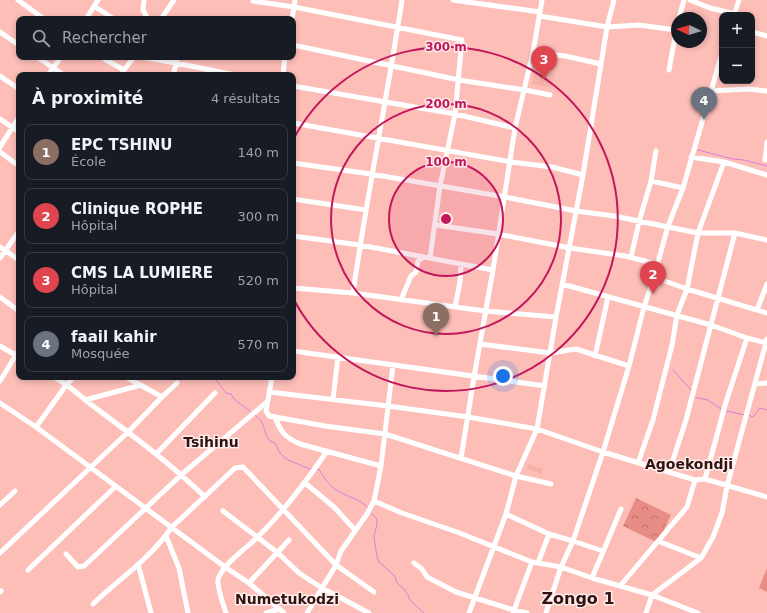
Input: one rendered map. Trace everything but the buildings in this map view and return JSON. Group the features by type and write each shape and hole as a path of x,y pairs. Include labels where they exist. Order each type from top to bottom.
{"street":[{"path":"18,0 40,16"},
{"path":"88,16 98,0"},
{"path":"144,0 143,10 146,16"},
{"path":"163,16 174,0"},
{"path":"252,0 462,40 455,114 440,186 436,225 430,258"},
{"path":"292,16 295,0"},
{"path":"353,293 371,174 392,66 402,0"},
{"path":"453,0 540,14 607,27 639,25 671,28"},
{"path":"461,458 511,162 515,128 525,90 542,0"},
{"path":"469,613 506,514 516,476 537,429 562,284 570,248 607,27 614,0"},
{"path":"681,12 684,0"},
{"path":"690,0 710,8 726,12"},
{"path":"735,12 739,0"},
{"path":"94,6 109,16"},
{"path":"0,32 16,43"},
{"path":"755,33 767,36"},
{"path":"296,46 459,80 550,95"},
{"path":"669,70 673,48"},
{"path":"533,52 566,56 601,64"},
{"path":"41,60 59,72"},
{"path":"50,72 59,60"},
{"path":"105,60 122,72"},
{"path":"124,72 132,60"},
{"path":"174,72 177,60 215,72"},
{"path":"283,72 285,60"},
{"path":"546,613 561,567 573,541 603,452 629,366 644,307 668,226 683,188 719,64"},
{"path":"0,76 16,87"},
{"path":"296,87 455,114 515,128"},
{"path":"711,92 748,89 767,91"},
{"path":"0,119 16,130"},
{"path":"0,147 16,122"},
{"path":"296,124 511,162 552,167 582,175"},
{"path":"765,160 767,142"},
{"path":"631,257 651,181 656,151"},
{"path":"0,152 16,164"},
{"path":"691,157 724,162 767,175"},
{"path":"638,463 653,420 672,345 677,316 687,289 698,233 724,162"},
{"path":"296,163 371,174 505,197 576,211 668,226 698,233 735,233 767,240"},
{"path":"651,181 683,188"},
{"path":"296,199 366,210"},
{"path":"436,225 631,257 657,264"},
{"path":"669,472 686,420 705,352 735,233"},
{"path":"0,258 2,249 16,234"},
{"path":"296,236 360,245 493,270"},
{"path":"2,249 16,258"},
{"path":"401,300 411,276 416,272 418,261 424,257"},
{"path":"455,307 460,282 461,264"},
{"path":"654,277 718,299 767,313"},
{"path":"562,284 711,325 746,338 766,342 727,486 722,513 712,538 701,558 652,596 646,613"},
{"path":"757,310 767,284"},
{"path":"296,288 353,293 485,311 556,317"},
{"path":"0,297 16,308"},
{"path":"595,356 608,297"},
{"path":"705,479 726,402 746,338"},
{"path":"480,344 550,353 576,350 629,366"},
{"path":"0,346 16,355"},
{"path":"296,351 545,386"},
{"path":"0,380 16,357"},
{"path":"333,399 338,357"},
{"path":"307,613 336,565 341,552 374,501 381,466 393,365"},
{"path":"60,380 67,384 85,400 157,453 204,497"},
{"path":"36,427 71,380"},
{"path":"131,380 162,397"},
{"path":"271,380 266,411 269,416 325,426 385,434 516,476 551,484"},
{"path":"0,553 128,432 177,383"},
{"path":"755,384 767,383"},
{"path":"85,400 141,386"},
{"path":"269,392 468,416 537,429 603,452 695,480 705,479 767,497"},
{"path":"157,453 215,393"},
{"path":"66,554 78,567 84,566 181,475 267,402"},
{"path":"0,404 36,427 171,528 250,583 284,613"},
{"path":"275,417 280,430 289,438 300,444 381,466"},
{"path":"226,613 217,581 225,567 258,537 283,510 305,483 327,452"},
{"path":"93,604 138,564 166,536 171,528 234,468 243,467 336,565 374,592"},
{"path":"620,586 687,507 695,480"},
{"path":"305,483 334,507 355,530"},
{"path":"28,570 115,486"},
{"path":"0,504 15,491"},
{"path":"374,501 532,562 561,567 652,596 698,613"},
{"path":"592,578 621,509"},
{"path":"223,511 278,553 299,573 322,588 369,613"},
{"path":"506,514 549,534 603,551"},
{"path":"538,564 549,534"},
{"path":"166,536 178,568 188,613"},
{"path":"250,583 289,540"},
{"path":"658,541 701,558"},
{"path":"513,612 532,562"},
{"path":"414,563 422,569 427,577 456,592 475,597 513,612 527,613"},
{"path":"138,564 151,613"},
{"path":"266,613 280,608"}],"shaded area":[{"path":"535,69 555,73 552,88 532,84"},
{"path":"528,464 543,469 542,474 527,469"}],"green space":[{"path":"636,498 671,515 658,543 623,526"},
{"path":"767,568 767,592 759,588"}],"waterway":[{"path":"698,150 767,166"},
{"path":"673,370 691,390"},
{"path":"216,380 226,393 231,394 234,399 252,413"},
{"path":"694,397 708,400 721,409"},
{"path":"748,415 753,417 760,408 767,410"},
{"path":"726,411 745,415"},
{"path":"255,415 262,422 267,437 270,441 275,443 280,453 286,459 312,470"},
{"path":"317,470 319,469 332,487 362,502 368,508"},
{"path":"371,513 377,519 374,537 379,562 395,576 397,583 403,588 410,600 424,613"}],"place":[{"name":"CMS LA LUMIERE","path":"544,79"},
{"name":"faail kahir","path":"704,120"},
{"name":"Clinique ROPHE","path":"653,294"},
{"name":"EPC TSHINU","path":"436,336"}],"district":[{"name":"Tsihinu","path":"211,442"},
{"name":"Agoekondji","path":"689,464"},
{"name":"Zongo 1","path":"578,598"},
{"name":"Numetukodzi","path":"287,599"}]}
